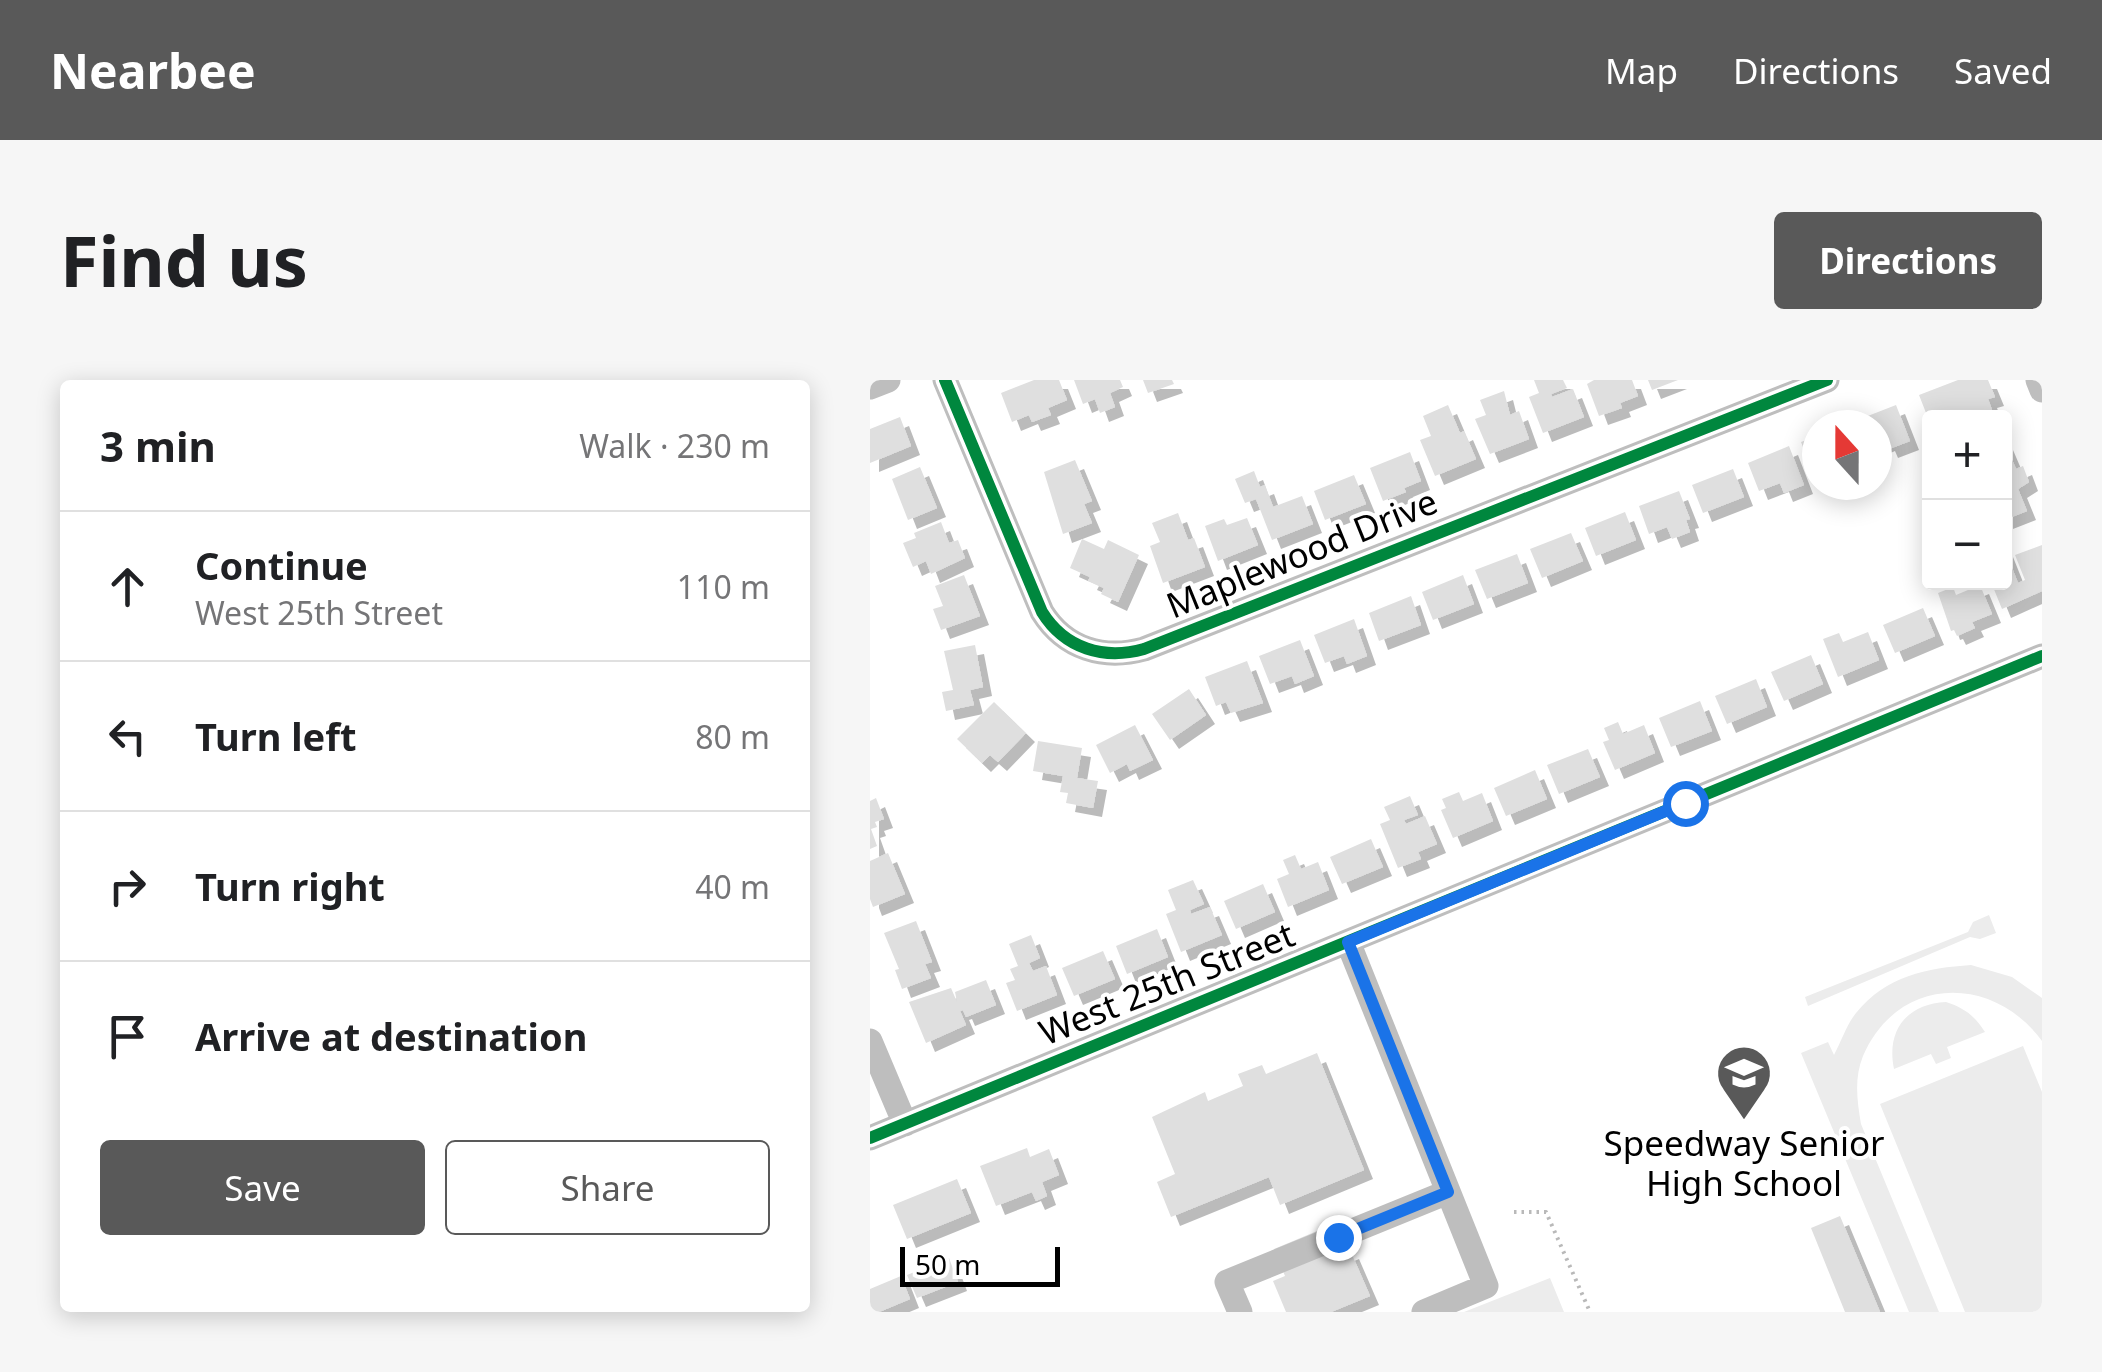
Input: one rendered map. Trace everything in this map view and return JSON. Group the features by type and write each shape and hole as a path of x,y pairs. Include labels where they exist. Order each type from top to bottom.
{"street":[{"path":"870,387 888,380"},
{"name":"Maplewood Drive","path":"945,380 1047,620 1077,645 1115,655 1144,649 1826,380"},
{"path":"2038,380 2042,390"},
{"name":"West 25th Street","path":"870,1138 2042,656"},
{"path":"1348,942 1486,1286 1424,1312"},
{"path":"870,1041 904,1124"},
{"path":"1240,1312 1228,1282 1448,1192"}],"path":[{"path":"1514,1212 1546,1212 1590,1312"}],"shaded area":[{"path":"1989,915 1996,933 1980,939 1970,937 1808,1006 1805,997 1968,932 1973,922"},
{"path":"1971,965 2012,977 2042,998 2042,1041 2022,1019 1998,1004 1973,995 1947,993 1922,998 1899,1010 1879,1029 1858,1073 1861,1124 1939,1312 1909,1312 1801,1053 1828,1042 1834,1055 1856,1013 1894,982 1923,972"},
{"path":"1946,1002 1968,1013 1985,1032 1947,1047 1951,1058 1936,1064 1931,1054 1894,1069 1893,1042 1902,1022 1920,1008"},
{"path":"2023,1046 2042,1092 2042,1312 1965,1312 1880,1104"},
{"path":"1550,1278 1564,1312 1464,1312"}],"building":[{"path":"1034,380 1059,380 1067,400 1048,408 1051,415 1032,422 1029,415 1012,422 1001,393"},
{"path":"1074,380 1120,380 1123,387 1110,393 1115,407 1100,413 1095,399 1083,404"},
{"path":"1143,380 1172,380 1174,384 1148,393"},
{"path":"1534,380 1563,380 1567,388 1551,394 1552,397 1573,389 1584,417 1543,433 1529,397 1539,393"},
{"path":"1594,380 1632,380 1638,396 1620,403 1622,408 1599,416 1587,384"},
{"path":"1648,380 1678,380 1652,390"},
{"path":"1958,380 1988,380 1995,397 1988,399 1992,410 1925,410 1919,395"},
{"path":"1504,391 1510,415 1519,411 1529,439 1490,454 1475,419 1486,415 1480,400"},
{"path":"1448,405 1476,459 1435,476 1420,440 1431,436 1423,416"},
{"path":"1896,405 1910,441 1892,448 1892,410 1883,410"},
{"path":"900,417 911,446 870,463 870,429"},
{"path":"1789,446 1802,486 1784,493 1780,483 1759,491 1748,463"},
{"path":"1410,452 1421,481 1383,501 1370,468"},
{"path":"1075,460 1092,501 1084,504 1092,523 1063,534 1044,472"},
{"path":"2012,460 2016,469 2023,466 2029,482 2018,489 2027,511 2012,517"},
{"path":"920,467 937,508 908,520 892,479"},
{"path":"1733,469 1744,497 1703,513 1692,485"},
{"path":"1254,471 1260,487 1265,485 1273,507 1302,496 1313,524 1272,540 1256,499 1245,503 1235,479"},
{"path":"1354,475 1366,504 1325,520 1314,491"},
{"path":"1679,491 1690,519 1686,520 1690,532 1672,539 1667,527 1649,534 1639,506"},
{"path":"1625,512 1636,540 1596,556 1585,528"},
{"path":"1178,513 1188,540 1194,538 1205,567 1163,583 1150,546 1160,542 1152,523"},
{"path":"1247,518 1258,545 1218,561 1205,526 1224,519 1227,525"},
{"path":"941,522 949,543 958,540 965,558 931,574 926,561 913,567 903,543 916,538 914,533"},
{"path":"1571,533 1583,561 1542,578 1530,549"},
{"path":"1082,539 1104,549 1108,540 1139,555 1118,602 1101,594 1104,588 1088,581 1090,577 1070,568"},
{"path":"2042,545 2042,591 2002,609 1994,590 2012,590 2012,568 2018,583 2025,580 2015,555"},
{"path":"1517,554 1528,583 1487,599 1475,570"},
{"path":"964,575 980,616 941,630 933,609 943,606 935,586"},
{"path":"1463,575 1474,604 1433,620 1422,592"},
{"path":"1954,590 1956,595 1982,590 1992,614 1972,622 1975,628 1957,636 1951,631 1938,593"},
{"path":"1411,596 1421,625 1379,641 1369,613"},
{"path":"1923,608 1935,636 1895,653 1883,625"},
{"path":"1354,619 1367,656 1347,664 1344,656 1325,663 1314,635"},
{"path":"1868,632 1879,660 1838,677 1823,639 1839,633 1843,642"},
{"path":"1300,640 1314,676 1295,684 1292,676 1270,684 1259,656"},
{"path":"975,645 983,687 970,690 974,705 946,711 942,692 953,690 944,651"},
{"path":"1811,655 1823,684 1784,701 1771,672"},
{"path":"1247,661 1263,703 1231,713 1226,702 1216,706 1205,677"},
{"path":"1756,679 1767,707 1727,724 1715,696"},
{"path":"1189,689 1206,715 1170,740 1152,714"},
{"path":"1700,701 1712,731 1671,747 1659,718"},
{"path":"994,702 1026,733 998,762 990,755 982,763 957,739"},
{"path":"1618,722 1623,734 1644,725 1655,753 1615,770 1603,742 1609,740 1604,728"},
{"path":"1135,725 1153,760 1130,771 1127,764 1110,773 1096,745"},
{"path":"1038,741 1082,748 1077,778 1098,781 1093,808 1066,803 1068,793 1060,792 1063,776 1033,771"},
{"path":"1588,749 1600,777 1559,794 1547,765"},
{"path":"1535,770 1547,799 1506,816 1494,788"},
{"path":"1459,792 1463,801 1482,793 1493,821 1453,838 1441,810 1446,808 1442,799"},
{"path":"1410,796 1418,815 1404,820 1406,824 1425,816 1437,844 1418,852 1421,859 1398,868 1380,824 1390,820 1384,807"},
{"path":"876,798 884,819 875,822 877,827 871,829 877,846 870,849 870,801"},
{"path":"1371,839 1383,867 1342,884 1330,857"},
{"path":"888,853 905,894 873,907 870,861"},
{"path":"1295,855 1301,869 1318,862 1329,890 1288,907 1277,879 1289,874 1283,860"},
{"path":"1193,880 1204,904 1190,910 1191,914 1210,907 1222,935 1181,952 1166,914 1176,910 1168,890"},
{"path":"1263,884 1275,912 1236,929 1224,901"},
{"path":"916,921 932,962 925,964 931,978 902,989 895,970 899,969 884,933"},
{"path":"1157,929 1168,957 1127,974 1116,946"},
{"path":"1031,935 1040,958 1029,963 1033,971 1046,966 1057,995 1017,1011 1006,983 1015,980 1010,969 1018,966 1009,944"},
{"path":"1103,951 1115,979 1074,996 1062,968"},
{"path":"986,980 996,1005 966,1017 960,1011 966,1025 926,1043 909,1002 951,988 957,1002 955,992"},
{"path":"1317,1053 1364,1170 1280,1205 1269,1177 1171,1217 1157,1182 1175,1174 1152,1117 1205,1092 1208,1101 1243,1086 1238,1074 1262,1065 1266,1074"},
{"path":"1027,1148 1030,1157 1049,1149 1059,1175 1042,1182 1047,1196 1036,1201 1032,1192 996,1206 980,1166"},
{"path":"957,1179 971,1213 907,1239 893,1205"},
{"path":"1840,1216 1880,1312 1845,1312 1811,1228"},
{"path":"1329,1226 1341,1254 1350,1250 1370,1296 1331,1312 1286,1312 1273,1281 1285,1276 1274,1249"},
{"path":"949,1258 958,1282 917,1298 907,1275"},
{"path":"901,1276 910,1299 870,1312 870,1289"}],"cycle path":[{"path":"945,380 1042,612 1051,625 1074,643 1114,653 1144,649 1827,380"},
{"path":"870,1138 2042,656"}],"place":[{"name":"Speedway Senior High School","path":"1744,1122"}],"route":[{"path":"1338,1237 1448,1192 1348,942 1685,803"}]}
